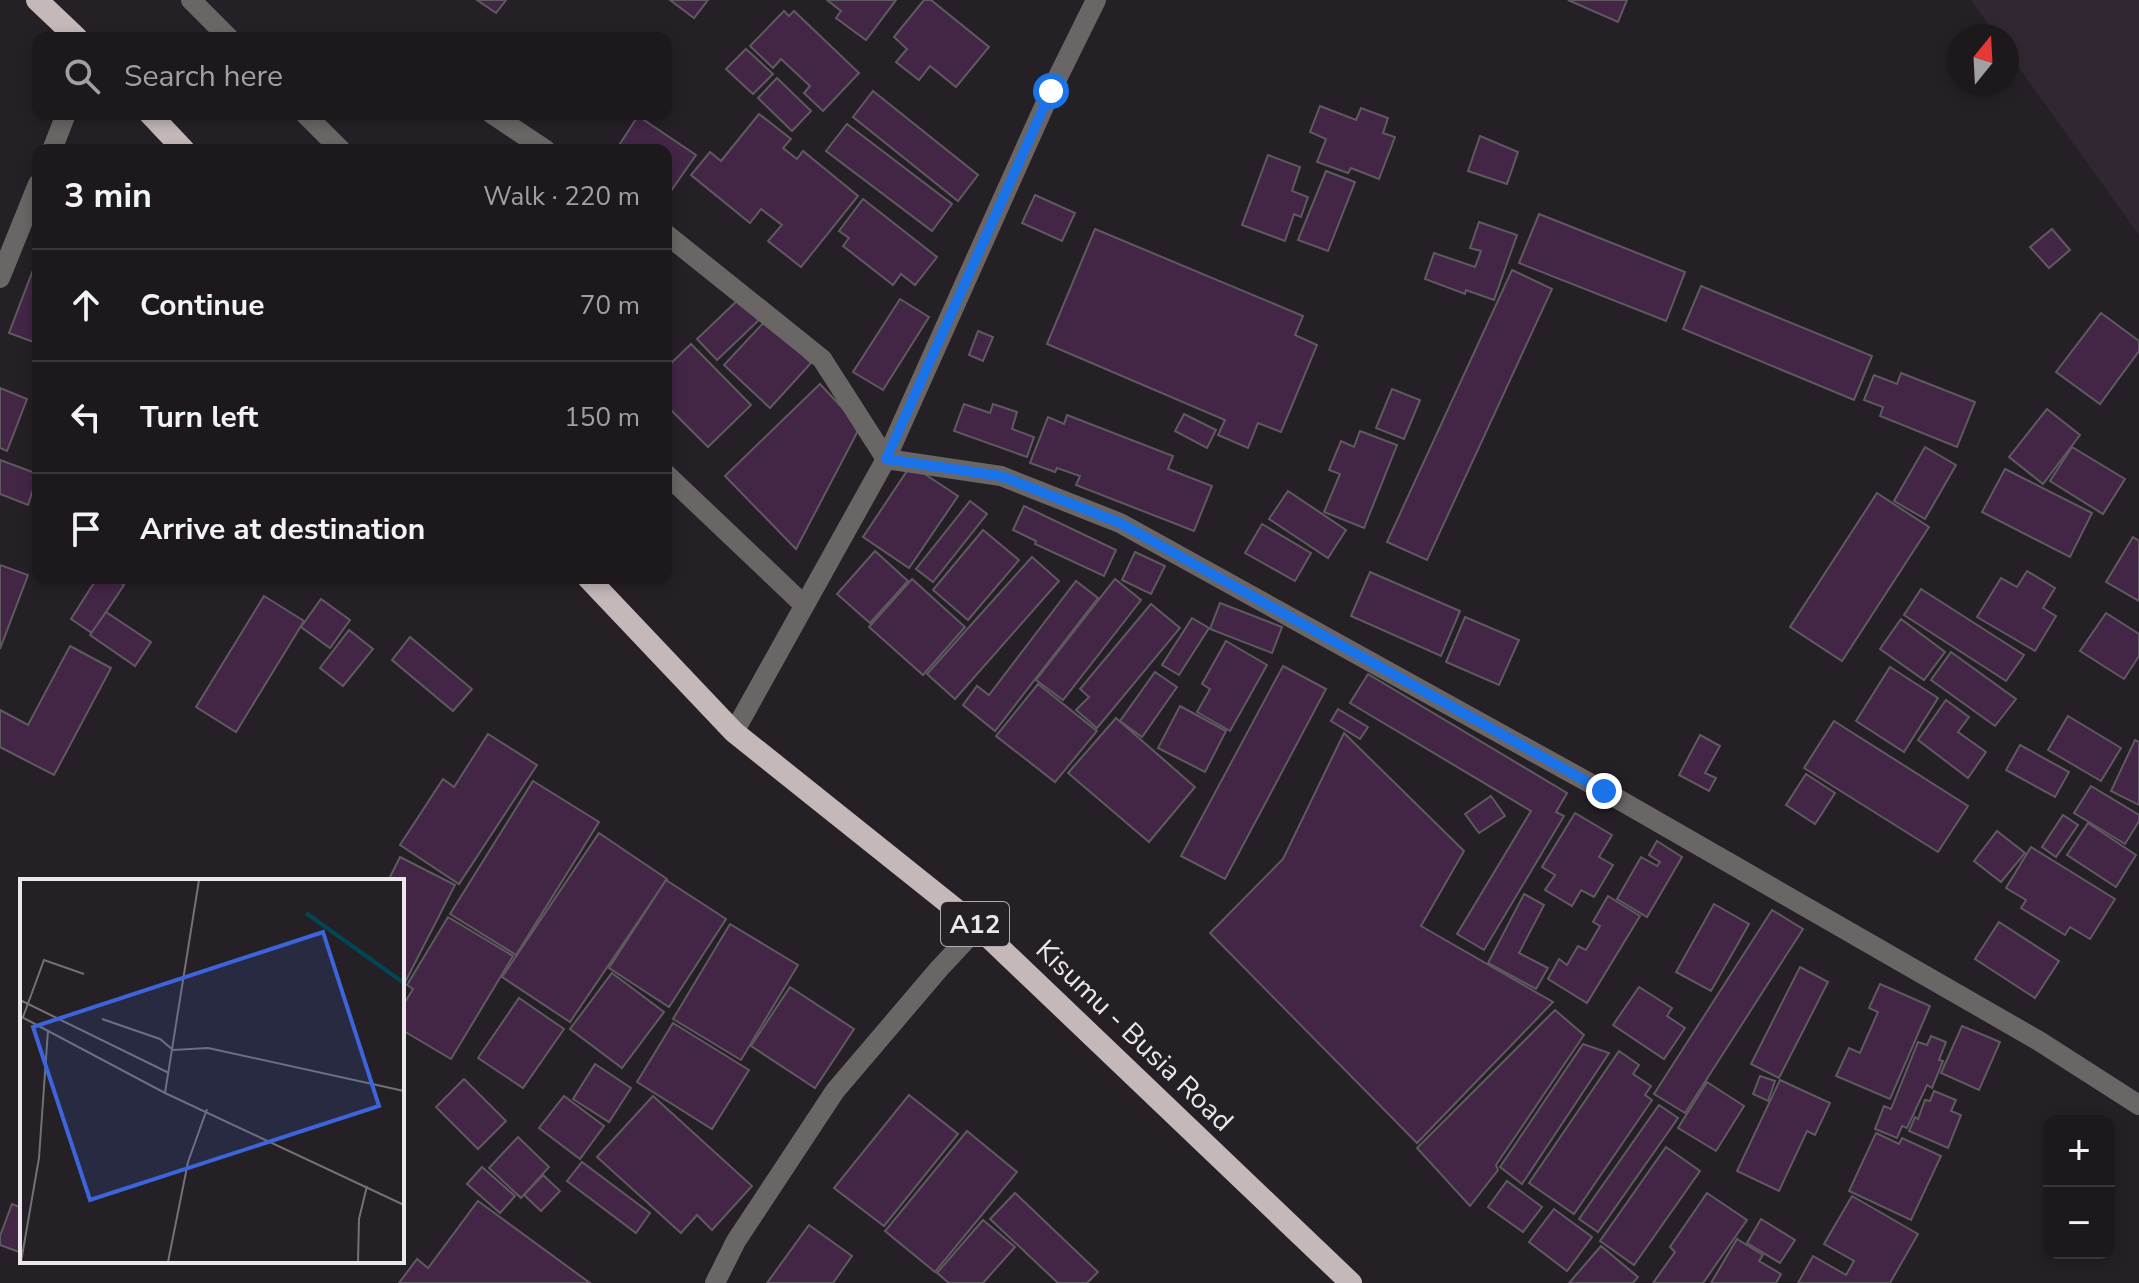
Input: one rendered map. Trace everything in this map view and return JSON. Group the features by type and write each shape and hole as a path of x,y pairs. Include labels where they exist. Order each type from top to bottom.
{"highway":[{"path":"37,0 71,32"},
{"path":"156,120 178,144"},
{"name":"Kisumu - Busia Road","path":"594,584 734,732 978,927 1351,1283"}],"street":[{"path":"191,0 223,32"},
{"path":"734,732 886,459 1051,91 1096,0"},
{"path":"54,144 64,120"},
{"path":"311,120 335,144"},
{"path":"501,120 537,144"},
{"path":"0,278 32,199"},
{"path":"672,239 822,359 886,459 1001,476 1120,523 1604,791 2039,1041 2139,1105"},
{"path":"672,480 804,605"},
{"path":"715,1283 736,1241 835,1091 978,927"}],"shaded area":[{"path":"1971,0 2139,0 2139,235 2019,68 2019,24 1988,24"}],"building":[{"path":"477,0 506,0 496,13"},
{"path":"670,0 708,0 694,18"},
{"path":"827,0 896,0 866,40 836,18 841,11"},
{"path":"924,0 931,0 989,47 956,87 930,66 919,80 896,62 907,49 894,37"},
{"path":"1568,0 1627,0 1618,22"},
{"path":"784,11 789,16 794,11 859,73 823,111 804,93 810,86 781,59 773,68 750,46"},
{"path":"746,49 773,74 753,94 726,69"},
{"path":"777,78 811,111 792,131 758,98"},
{"path":"873,91 978,175 958,201 853,117"},
{"path":"1320,106 1356,120 1361,108 1388,118 1383,133 1395,137 1379,179 1351,168 1348,173 1317,162 1326,139 1310,132"},
{"path":"759,114 791,139 783,148 797,159 803,151 858,196 801,267 768,241 782,225 761,209 750,223 691,175 710,152 721,161"},
{"path":"635,120 644,120 696,155 672,189 672,144 620,144"},
{"path":"847,124 952,204 932,231 826,151"},
{"path":"1480,136 1518,152 1507,184 1468,171"},
{"path":"1268,155 1300,167 1292,191 1308,197 1301,217 1294,214 1285,241 1242,225"},
{"path":"1326,171 1355,182 1328,251 1298,240"},
{"path":"1035,195 1075,213 1062,241 1022,223"},
{"path":"863,199 937,257 915,285 901,274 893,285 843,246 849,238 839,231"},
{"path":"1539,214 1685,272 1666,321 1519,263"},
{"path":"1479,222 1517,235 1494,300 1466,290 1465,294 1425,279 1434,253 1475,267 1481,251 1470,248"},
{"path":"1095,229 1303,316 1295,335 1317,345 1281,432 1258,423 1248,448 1218,435 1225,420 1047,344"},
{"path":"2052,229 2070,250 2049,268 2030,247"},
{"path":"1512,270 1552,289 1427,560 1387,542"},
{"path":"32,273 32,342 9,333"},
{"path":"1701,286 1872,356 1854,400 1683,329"},
{"path":"739,299 759,320 717,360 697,339"},
{"path":"900,299 929,317 883,390 853,372"},
{"path":"2101,313 2139,341 2139,351 2100,404 2056,372"},
{"path":"766,320 811,363 770,408 724,365"},
{"path":"978,331 993,337 983,361 969,355"},
{"path":"691,344 751,405 708,447 672,411 672,362"},
{"path":"1901,373 1975,402 1957,447 1880,416 1883,407 1864,400 1874,375 1897,384"},
{"path":"820,384 860,427 796,549 725,476"},
{"path":"0,388 27,399 7,451 0,448"},
{"path":"1392,389 1420,400 1404,439 1376,428"},
{"path":"964,404 990,413 993,404 1017,412 1012,429 1034,437 1027,457 954,431"},
{"path":"2047,409 2080,435 2043,484 2009,457"},
{"path":"1184,414 1216,430 1207,448 1175,431"},
{"path":"1067,415 1173,456 1168,469 1212,486 1194,531 1076,485 1080,476 1057,468 1055,472 1030,463 1048,417 1064,424"},
{"path":"1360,431 1397,445 1364,528 1324,512 1340,474 1329,470 1341,441 1354,447"},
{"path":"1925,447 1956,465 1925,519 1894,501"},
{"path":"2072,447 2125,479 2103,514 2050,481"},
{"path":"0,460 32,472 32,493 28,505 0,494"},
{"path":"911,465 958,496 909,568 863,537"},
{"path":"2005,469 2092,513 2070,557 1982,512"},
{"path":"1288,491 1346,530 1328,558 1269,519"},
{"path":"1877,493 1929,527 1842,661 1790,627"},
{"path":"970,501 987,514 933,582 916,569"},
{"path":"1024,506 1116,550 1104,576 1035,544 1036,541 1013,530"},
{"path":"1262,524 1311,553 1295,581 1245,553"},
{"path":"983,530 1019,560 968,620 933,590"},
{"path":"2133,537 2139,541 2139,601 2106,582"},
{"path":"875,551 908,581 870,623 837,594"},
{"path":"1135,552 1165,566 1151,594 1122,580"},
{"path":"1032,557 1059,581 955,699 927,674"},
{"path":"0,565 28,575 0,649"},
{"path":"2027,571 2055,588 2043,608 2056,616 2035,651 1977,617 2001,578 2017,587"},
{"path":"1370,572 1460,611 1441,656 1351,616"},
{"path":"912,579 965,627 923,675 869,627"},
{"path":"1115,579 1141,600 1063,700 1036,680"},
{"path":"1076,581 1098,598 995,731 963,705 977,686 989,695"},
{"path":"93,584 124,585 92,633 71,619"},
{"path":"1921,589 2024,655 2006,681 1904,615"},
{"path":"264,596 304,621 236,732 196,707"},
{"path":"321,599 350,620 330,648 301,627"},
{"path":"1220,603 1282,627 1272,653 1210,629"},
{"path":"1151,604 1180,628 1097,728 1076,710 1089,697 1080,689"},
{"path":"106,612 151,642 135,666 90,635"},
{"path":"2106,613 2139,634 2139,656 2124,679 2080,651"},
{"path":"1465,617 1519,640 1499,685 1446,662"},
{"path":"1192,618 1209,628 1179,675 1162,665"},
{"path":"1901,619 1945,652 1924,680 1880,649"},
{"path":"349,630 373,649 343,686 320,668"},
{"path":"410,637 472,689 453,711 392,660"},
{"path":"1226,641 1267,665 1230,731 1197,712 1210,689 1202,684"},
{"path":"70,646 111,668 54,775 0,747 0,710 28,725"},
{"path":"1951,652 2016,699 1995,726 1931,680"},
{"path":"1283,666 1326,689 1225,879 1181,856"},
{"path":"1890,667 1938,698 1904,752 1856,721"},
{"path":"1155,672 1177,687 1142,737 1120,721"},
{"path":"1368,674 1567,793 1556,812 1564,816 1484,950 1457,934 1531,811 1350,703"},
{"path":"1038,684 1097,731 1055,782 996,736"},
{"path":"1946,700 1969,717 1958,732 1986,752 1968,778 1918,740"},
{"path":"1180,706 1226,731 1205,772 1158,748"},
{"path":"1338,709 1368,727 1360,739 1331,721"},
{"path":"2068,716 2121,748 2101,781 2048,750"},
{"path":"1116,718 1195,787 1149,842 1068,773"},
{"path":"1834,721 1968,806 1938,852 1804,768"},
{"path":"1344,733 1464,851 1421,926 1553,1002 1417,1143 1210,933 1283,859"},
{"path":"488,734 537,765 459,884 400,845 443,779 454,787"},
{"path":"1700,735 1720,746 1705,773 1716,778 1709,791 1679,775"},
{"path":"2135,740 2139,742 2139,805 2111,791"},
{"path":"2020,745 2069,772 2055,797 2006,770"},
{"path":"1806,774 1835,793 1815,824 1786,805"},
{"path":"533,781 599,822 516,955 450,914"},
{"path":"2091,786 2139,815 2139,821 2125,844 2074,813"},
{"path":"1491,796 1505,816 1479,833 1465,814"},
{"path":"1575,813 1612,835 1599,857 1613,865 1594,897 1581,890 1572,906 1545,890 1555,875 1542,867"},
{"path":"2063,815 2078,825 2056,857 2042,847"},
{"path":"2088,823 2136,855 2116,887 2067,855"},
{"path":"1997,831 2025,853 2001,882 1974,861"},
{"path":"599,833 667,879 570,1022 502,977"},
{"path":"1657,841 1682,857 1647,917 1617,899 1641,857 1657,866 1660,862 1649,855"},
{"path":"2031,847 2115,899 2090,939 2070,927 2065,935 2021,908 2026,900 2006,888"},
{"path":"400,857 455,885 404,984 404,879 389,879"},
{"path":"666,880 726,919 669,1007 609,968"},
{"path":"1524,894 1544,905 1519,953 1548,968 1536,989 1488,963"},
{"path":"1608,896 1640,916 1587,1003 1548,979 1559,959 1567,965 1578,946 1586,950 1600,926 1593,922"},
{"path":"1714,904 1749,924 1711,991 1676,972"},
{"path":"1772,910 1803,929 1685,1113 1654,1094"},
{"path":"448,917 513,956 451,1059 404,1031 404,1004 413,989 407,985"},
{"path":"1999,922 2059,961 2035,998 1975,959"},
{"path":"730,924 798,965 741,1060 673,1019"},
{"path":"1800,967 1828,982 1779,1078 1751,1064"},
{"path":"612,973 664,1012 622,1068 570,1029"},
{"path":"1880,984 1930,1006 1890,1099 1836,1076 1849,1048 1860,1053 1878,1012 1869,1008"},
{"path":"790,987 854,1029 815,1088 751,1046"},
{"path":"1639,987 1672,1008 1667,1016 1685,1028 1664,1059 1613,1025"},
{"path":"519,998 564,1029 523,1088 478,1058"},
{"path":"1555,1010 1584,1035 1496,1165 1498,1170 1470,1206 1417,1148"},
{"path":"673,1023 749,1070 712,1129 637,1082"},
{"path":"1962,1026 2000,1042 1979,1090 1941,1073"},
{"path":"1931,1036 1946,1042 1939,1060 1943,1061 1932,1088 1927,1085 1907,1128 1902,1126 1897,1138 1875,1129 1884,1106 1891,1109 1918,1042 1927,1045"},
{"path":"1583,1044 1609,1053 1522,1184 1500,1167"},
{"path":"1619,1051 1639,1065 1633,1074 1651,1086 1645,1095 1652,1100 1574,1214 1529,1183"},
{"path":"595,1064 631,1088 609,1122 573,1099"},
{"path":"1760,1076 1775,1081 1768,1101 1753,1094"},
{"path":"464,1079 506,1121 478,1149 436,1107"},
{"path":"1780,1080 1830,1103 1815,1135 1807,1131 1779,1191 1737,1171"},
{"path":"1707,1082 1744,1106 1716,1151 1678,1128"},
{"path":"1934,1091 1956,1100 1951,1111 1961,1115 1948,1148 1909,1131 1915,1117 1918,1119 1925,1100 1930,1101"},
{"path":"909,1095 958,1134 884,1226 834,1188"},
{"path":"564,1096 604,1126 580,1159 539,1128"},
{"path":"653,1096 752,1186 712,1230 697,1215 681,1233 597,1157"},
{"path":"1659,1105 1678,1118 1598,1232 1579,1219"},
{"path":"967,1131 1017,1172 935,1272 885,1231"},
{"path":"1876,1133 1899,1144 1902,1138 1941,1156 1911,1220 1849,1191"},
{"path":"518,1137 549,1167 521,1198 489,1168"},
{"path":"1666,1147 1700,1171 1634,1265 1600,1241"},
{"path":"582,1162 650,1213 636,1233 567,1181"},
{"path":"482,1167 515,1196 500,1213 467,1184"},
{"path":"543,1175 560,1191 541,1211 524,1195"},
{"path":"1507,1181 1542,1207 1523,1232 1488,1207"},
{"path":"1015,1193 1098,1272 1087,1283 1058,1283 990,1219"},
{"path":"1707,1193 1747,1220 1703,1283 1653,1283 1675,1252 1670,1247"},
{"path":"1852,1196 1918,1234 1890,1283 1798,1283 1813,1256 1846,1275 1854,1261 1824,1244"},
{"path":"478,1201 590,1283 399,1283 417,1259 428,1268"},
{"path":"12,1204 20,1207 20,1252 0,1245 0,1236"},
{"path":"1554,1209 1592,1237 1567,1271 1529,1242"},
{"path":"1761,1219 1795,1240 1780,1263 1747,1243"},
{"path":"983,1220 1015,1247 983,1283 949,1283 937,1273"},
{"path":"809,1225 852,1256 833,1283 767,1283"},
{"path":"1737,1239 1763,1255 1759,1261 1781,1274 1776,1283 1711,1283"},
{"path":"1601,1246 1638,1277 1633,1283 1569,1283"}],"route":[{"path":"1051,91 886,459 1001,476 1120,523 1604,791"}]}
